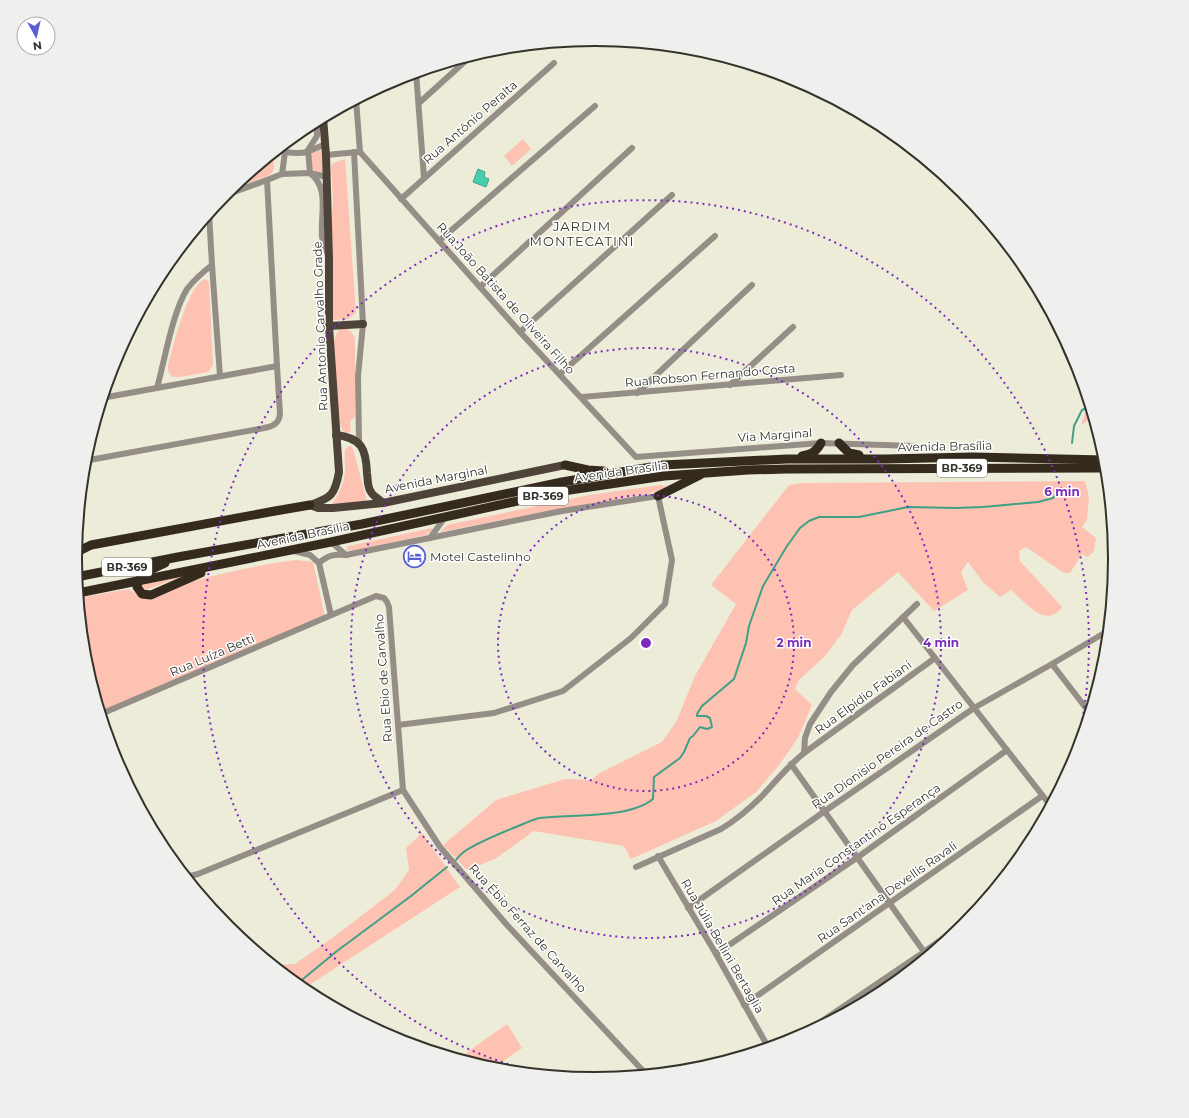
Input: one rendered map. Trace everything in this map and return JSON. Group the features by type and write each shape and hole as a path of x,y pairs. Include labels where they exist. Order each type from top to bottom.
{"highway":[{"path":"787,459 811,454 817,451 821,443"},
{"path":"839,443 849,453 886,459"},
{"name":"Avenida Brasília","path":"82,576 362,524 562,482 663,465 787,459 972,457 1098,460"},
{"path":"1091,461 1098,459"},
{"path":"565,466 588,470 623,471"},
{"name":"Avenida Brasília","path":"83,592 331,542 570,490 664,476 748,470 1099,468"},
{"path":"658,496 704,472"},
{"path":"82,549 91,545 310,505"},
{"path":"178,557 148,571 143,575 138,581 137,587 140,592 150,595 199,574 238,561"}],"main road":[{"name":"Rua Antonio Carvalho Grade","path":"310,505 324,500 331,495 337,486 339,472 329,326 327,177 323,124"},
{"path":"329,326 363,324"},
{"path":"336,435 347,436 359,442 367,461 368,484 370,491 382,502"},
{"name":"Avenida Marginal","path":"310,505 326,509 382,502 565,466"}],"street":[{"path":"419,103 464,63"},
{"name":"Rua Antônio Peralta","path":"401,199 554,63"},
{"path":"417,78 424,178"},
{"path":"356,105 363,324 358,376 359,442"},
{"path":"439,241 595,106"},
{"path":"317,127 317,136 308,152 310,173 317,179 322,189 322,238 329,259"},
{"path":"285,150 295,153 308,152 325,145"},
{"path":"480,287 632,148"},
{"path":"282,174 283,151"},
{"path":"326,155 357,152"},
{"name":"Rua João Batista de Oliveira Filho","path":"357,152 520,332 582,397 636,457"},
{"path":"238,191 282,174 310,173 327,177"},
{"path":"91,460 258,429 274,425 278,420 280,414 267,180"},
{"path":"520,332 672,195"},
{"path":"209,221 220,376"},
{"path":"560,374 715,236"},
{"path":"157,388 173,324 181,301 191,284 212,265"},
{"path":"636,393 752,285"},
{"path":"730,385 793,328"},
{"path":"108,397 277,366"},
{"name":"Rua Robson Fernando Costa","path":"582,397 841,375"},
{"name":"Via Marginal","path":"636,457 821,443 915,446"},
{"path":"319,563 331,555 346,555 562,511 658,496 672,560 665,604 631,638 563,691 494,713 398,725"},
{"path":"430,538 446,516"},
{"path":"331,542 346,555"},
{"path":"291,550 310,555 319,563 331,615"},
{"name":"Rua Ebio de Carvalho","path":"331,615 376,596 384,598 387,602 403,790"},
{"path":"804,753 805,738 810,724 831,692 853,665 917,604"},
{"name":"Rua Luíza Betti","path":"105,712 331,615"},
{"path":"903,617 1047,801"},
{"name":"Rua Dionísio Pereira de Castro","path":"688,908 974,708 1102,634"},
{"name":"Rua Elpidio Fabiani","path":"636,867 716,831 734,821 756,802 791,764 804,753 934,658"},
{"path":"1052,664 1085,707"},
{"name":"Rua Maria Constantino Esperança","path":"716,954 858,857 1007,750"},
{"path":"791,764 924,952"},
{"path":"191,875 198,874 403,790"},
{"name":"Rua Ébio Ferraz de Carvalho","path":"403,790 440,847 507,925 642,1070"},
{"name":"Rua Sant'ana Devellis Ravali","path":"744,1005 1042,796"},
{"name":"Rua Júlia Bellini Bertaglia","path":"658,856 716,954 765,1043"},
{"path":"847,1005 908,965"}],"shaded area":[{"path":"523,139 531,149 512,166 504,156"},
{"path":"320,150 322,155 322,173 315,171 311,167 311,154"},
{"path":"345,159 356,313 348,319 334,320 329,259 333,202 331,165"},
{"path":"272,160 274,166 270,175 244,185"},
{"path":"205,279 209,283 213,365 208,372 172,377 168,371 168,366 177,332 192,293 198,284"},
{"path":"344,328 351,332 355,339 355,417 350,421 351,430 346,434 342,429 339,418 334,360 334,340 338,331"},
{"path":"1085,411 1088,420 1081,425"},
{"path":"349,446 353,449 366,502 332,504 338,496 343,481 345,471 345,450"},
{"path":"1085,481 1089,497 1087,520 1082,527 1096,538 1094,551 1088,557 1082,554 1070,573 1064,573 1026,547 1019,551 1020,561 1062,607 1056,613 1049,616 1036,612 1011,590 1000,597 983,582 968,562 961,572 968,590 934,611 898,572 852,610 841,635 824,657 799,680 795,689 812,705 798,738 779,765 756,792 716,821 631,859 624,846 534,831 495,859 467,870 443,845 496,800 565,779 592,780 598,774 662,742 676,722 695,676 736,604 711,585 789,485 801,483"},
{"path":"661,485 666,487 646,494 440,532 447,525 589,495"},
{"path":"432,528 432,530 426,535 354,551 346,550 349,546"},
{"path":"296,560 313,562 325,617 105,711 91,659 83,597 129,589 139,596 216,575"},
{"path":"181,577 148,589 143,589 141,587 142,585 146,584"},
{"path":"422,833 460,887 308,986 280,965 295,964 335,936 395,890 409,870 406,848"},
{"path":"507,1024 522,1048 500,1063 469,1056 466,1053"}],"water":[{"path":"478,169 485,172 484,177 489,179 486,187 473,182"}],"waterway":[{"path":"1072,443 1074,426 1082,410 1085,409"},
{"path":"456,860 465,851 479,843 536,819 615,813 630,810 653,799 654,777 680,758 690,738 700,727 707,729 712,727 710,718 706,716 697,716 697,714 702,706 734,679 746,643 749,626 763,586 787,546 800,528 809,521 819,517 859,517 908,507 983,507 1038,502 1053,498 1061,490"},
{"path":"301,980 337,951 447,867"}],"place":[{"name":"Motel Castelinho","path":"414,556"}],"district":[{"name":"JARDIM MONTECATINI","path":"582,234"}]}
